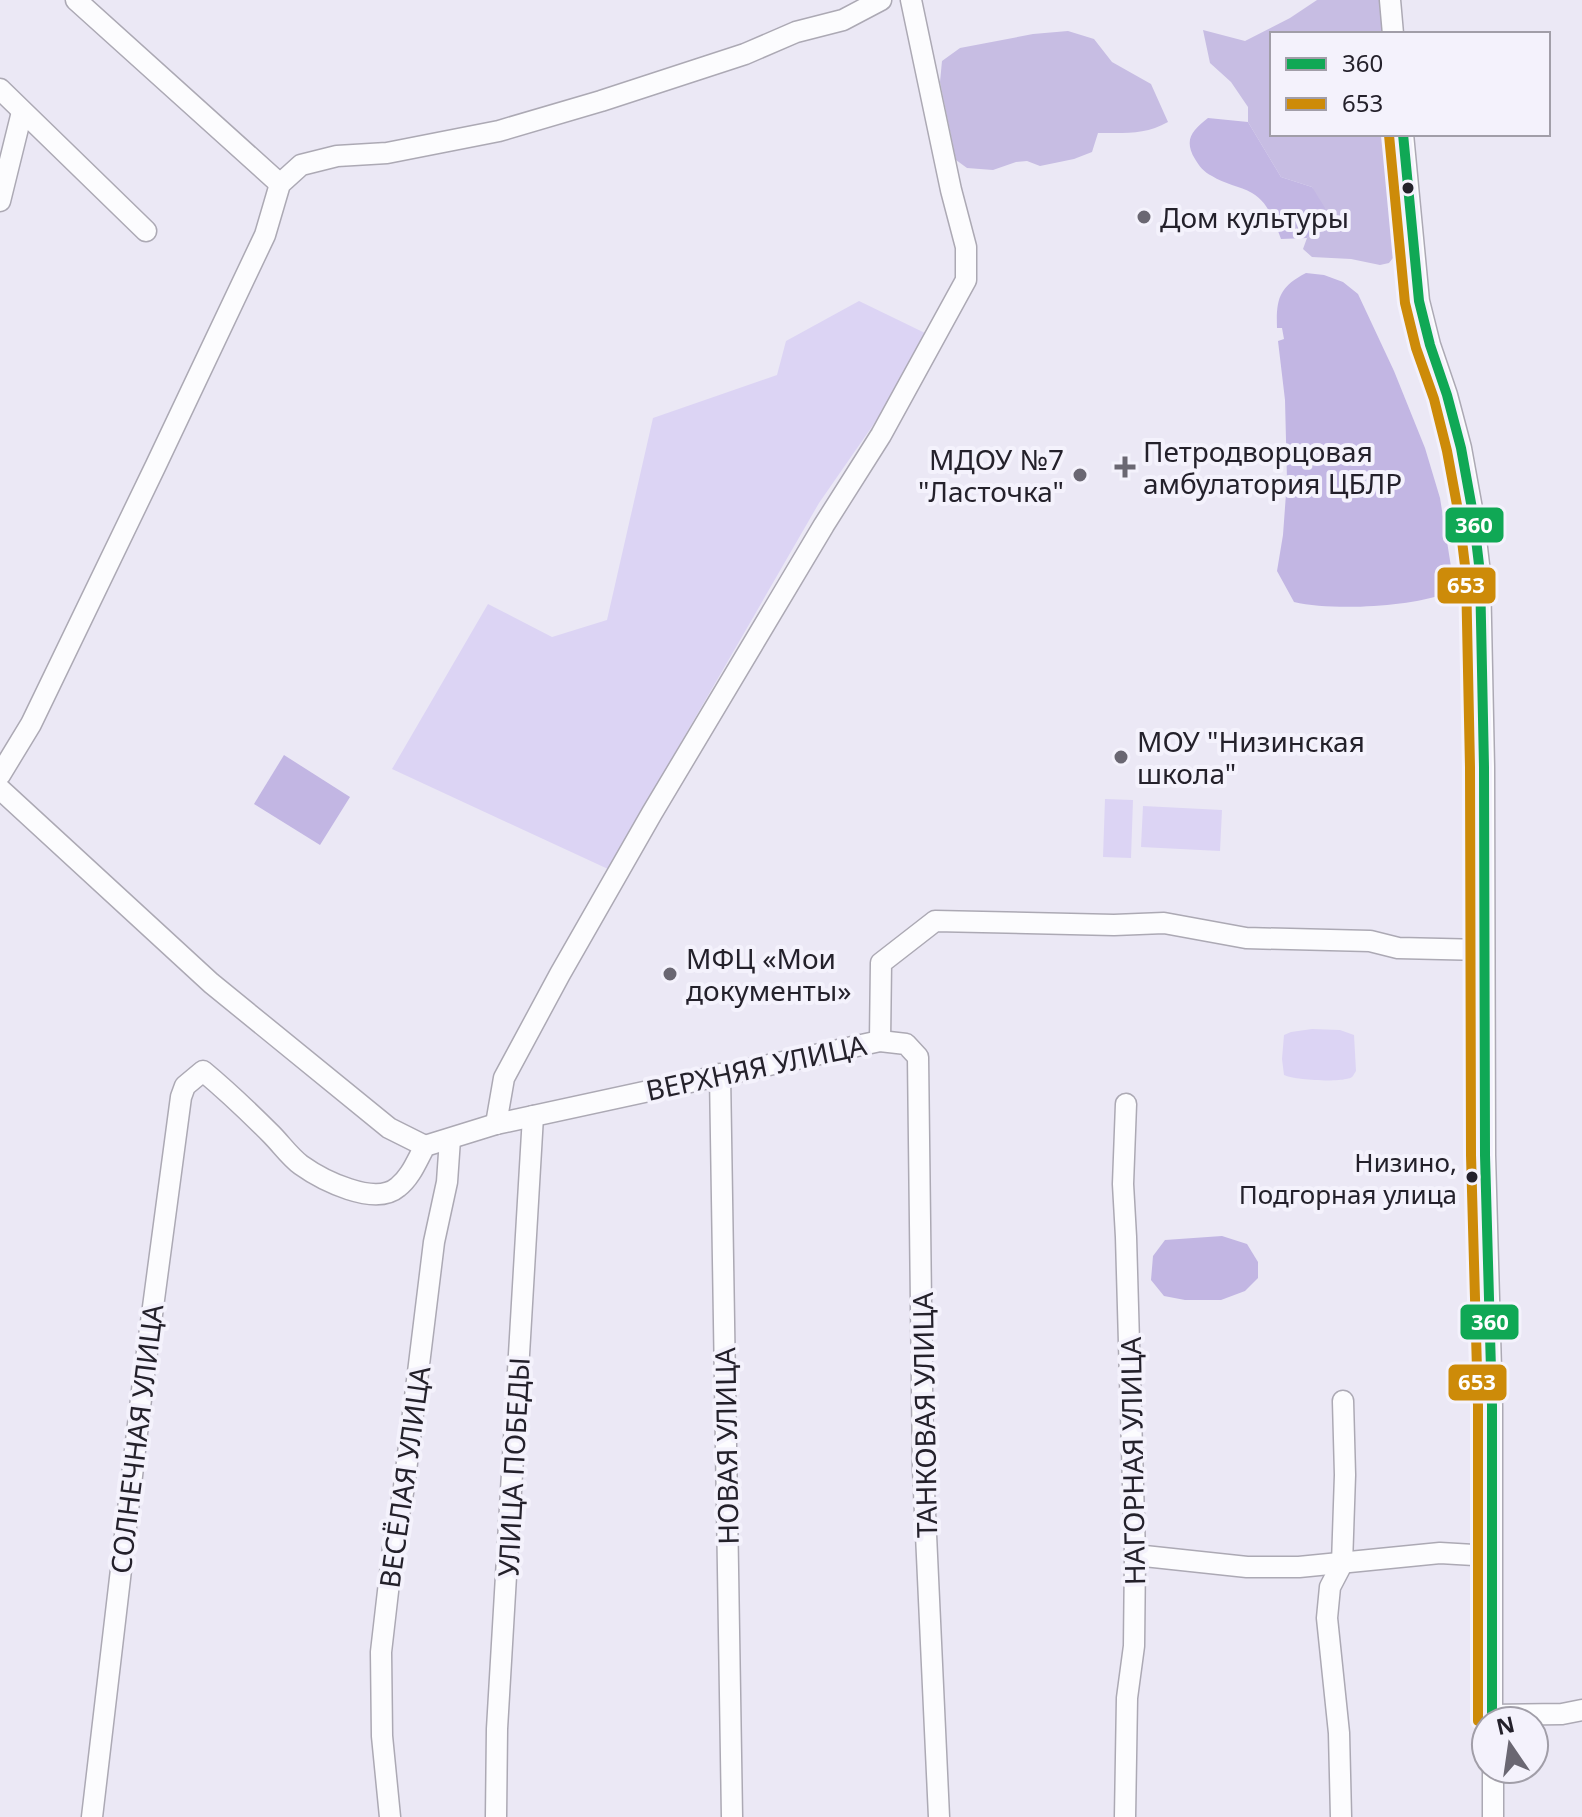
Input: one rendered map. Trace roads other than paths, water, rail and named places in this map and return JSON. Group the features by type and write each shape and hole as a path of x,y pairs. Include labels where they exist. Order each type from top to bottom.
{"street":[{"path":"76,0 280,184"},
{"path":"0,775 31,724 265,235 280,184 301,165 337,156 387,153 499,131 745,54 796,32 843,20 881,0"},
{"path":"496,1124 504,1078 560,974 717,703 881,435 966,280 966,247 911,0"},
{"path":"1390,0 1393,32"},
{"path":"0,89 146,231"},
{"path":"0,201 22,112"},
{"path":"1403,136 1419,301 1461,448 1480,573 1485,1155 1492,1406 1492,1705"},
{"path":"0,789 211,983 389,1128 425,1146"},
{"name":"ВЕРХНЯЯ УЛИЦА","path":"425,1146 496,1124 880,1041 881,963 935,921 1114,925 1164,923 1246,938 1370,941 1398,948 1484,950"},
{"name":"ТАНКОВАЯ УЛИЦА","path":"880,1041 906,1044 918,1057 923,1469 939,1817"},
{"name":"СОЛНЕЧНАЯ УЛИЦА","path":"92,1817 145,1368 181,1097 185,1086 203,1071 300,1164 348,1190 377,1194 398,1188 410,1174 425,1146"},
{"name":"НОВАЯ УЛИЦА","path":"720,1074 732,1817"},
{"name":"НАГОРНАЯ УЛИЦА","path":"1125,1817 1127,1698 1134,1646 1135,1555 1123,1184 1126,1104"},
{"name":"УЛИЦА ПОБЕДЫ","path":"496,1817 497,1729 533,1116"},
{"name":"ВЕСЁЛАЯ УЛИЦА","path":"390,1817 382,1736 381,1652 434,1242 447,1182 450,1139"},
{"path":"1341,1817 1339,1733 1327,1618 1330,1587 1342,1564 1345,1475 1343,1401"},
{"path":"1135,1555 1247,1567 1342,1564 1440,1553 1491,1556"},
{"path":"1550,1715 1582,1710"},
{"path":"1493,1785 1493,1817"}],"place":[{"name":"Дом культуры","path":"1144,217"},
{"name":"Петродворцовая амбулатория ЦБЛР","path":"1125,467"},
{"name":"МДОУ №7 \"Ласточка\"","path":"1080,475"},
{"name":"МОУ \"Низинская школа\"","path":"1121,757"},
{"name":"МФЦ «Мои документы»","path":"670,974"},
{"name":"Низино, Подгорная улица","path":"1472,1177"}]}
